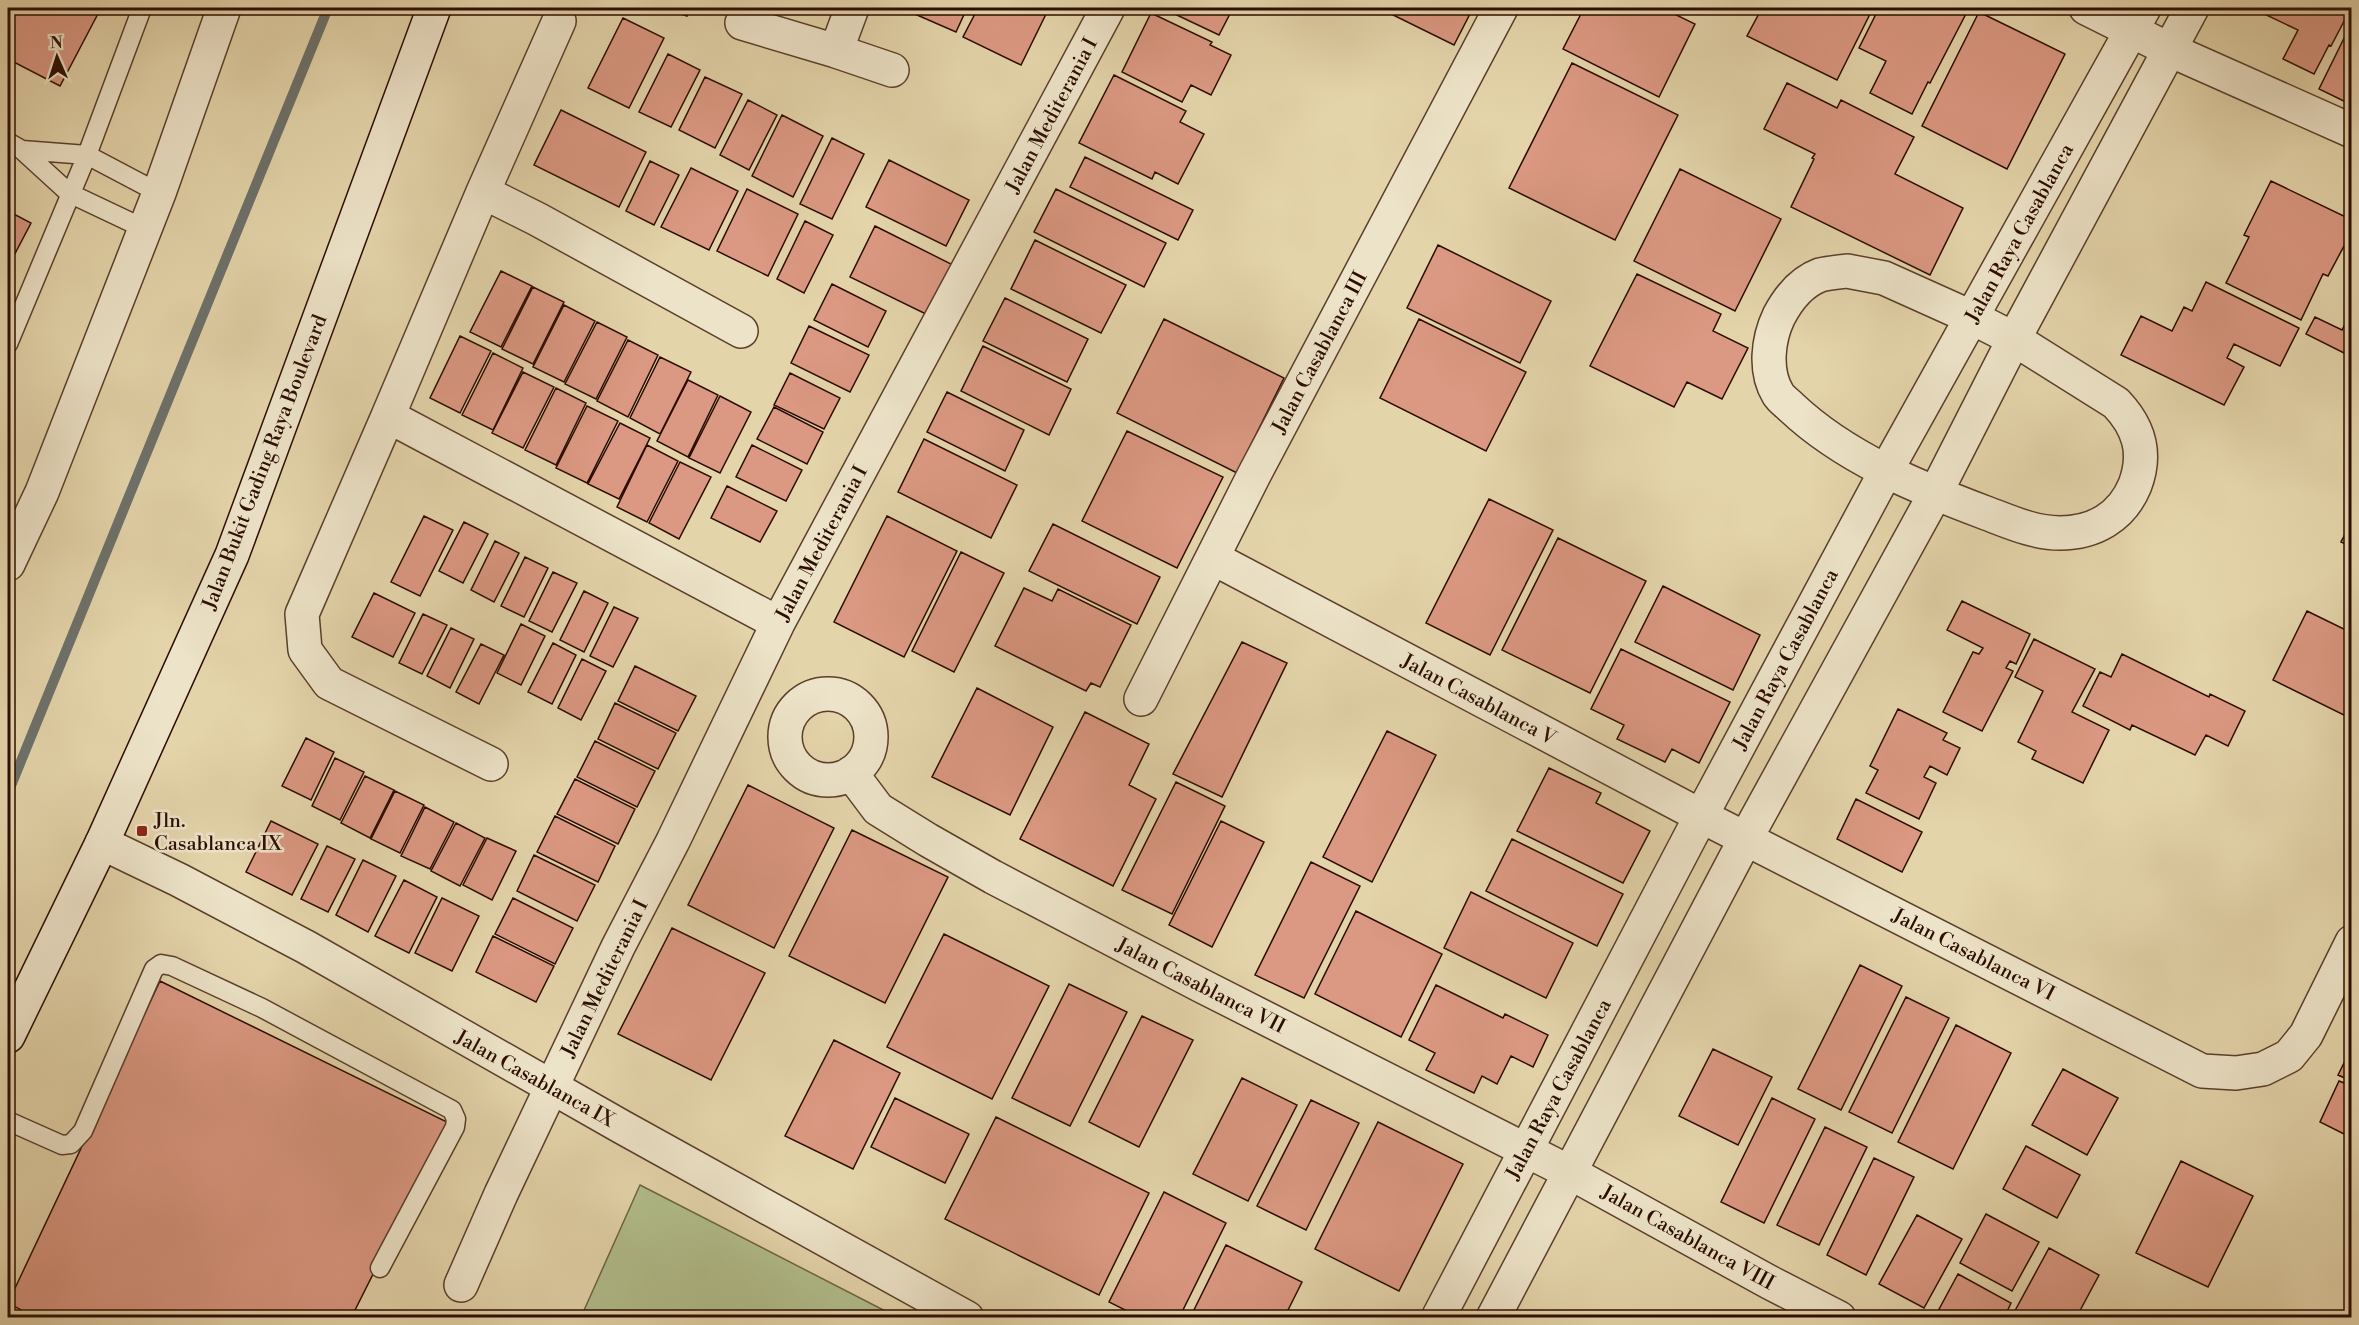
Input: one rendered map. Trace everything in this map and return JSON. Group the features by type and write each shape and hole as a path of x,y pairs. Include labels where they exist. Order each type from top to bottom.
{"street":[{"path":"8,564 42,492 159,193 224,8"},
{"name":"Jalan Bukit Gading Raya Boulevard","path":"8,1036 102,843 232,555 434,8"},
{"path":"836,51 852,8"},
{"name":"Jalan Mediterania I","path":"461,1285 551,1087 618,947 673,841 777,623 1108,8"},
{"name":"Jalan Casablanca III","path":"1141,699 1254,475 1501,8"},
{"path":"2086,8 2138,19 2170,50 2352,131"},
{"path":"1493,1317 1746,838 1935,494 2014,339 2192,8"},
{"name":"Jalan Raya Casablanca","path":"1438,1317 1701,816 1886,471 2138,19"},
{"path":"490,764 329,683 305,650 302,614 559,21"},
{"path":"742,23 892,70"},
{"path":"483,192 537,219 741,332"},
{"path":"1847,271 1884,278 1973,318 2014,339 2116,403 2130,417 2137,431 2140,450 2138,476 2123,507 2104,524 2081,532 2035,531 1935,494 1886,471 1814,429 1778,394 1768,366 1773,329 1789,297 1819,276 1847,271"},
{"path":"388,416 777,623"},
{"name":"Jalan Casablanca V","path":"1213,558 1746,838"},
{"name":"Jalan Casablanca VII","path":"851,773 878,809 928,840 1202,986 1569,1172"},
{"name":"Jalan Casablanca VI","path":"1746,838 2202,1071 2236,1072 2263,1069 2289,1056 2306,1035 2352,942"},
{"name":"Jalan Casablanca IX","path":"102,843 179,880 306,947 551,1087 967,1317"},
{"name":"Jalan Casablanca VIII","path":"1569,1172 1839,1317"}],"lane":[{"path":"8,344 69,193 87,155 142,8"},
{"path":"15,146 87,155 159,193"},
{"path":"15,146 69,193 145,229"},
{"path":"8,1121 62,1145 71,1144 83,1131 154,969 161,964 172,966 262,1008 452,1110 456,1119 455,1127 381,1268"}],"green space":[{"path":"640,1185 897,1317 581,1317"}],"building":[{"path":"8,8 101,8 60,86 8,59"},
{"path":"663,8 690,8 687,16"},
{"path":"901,8 967,8 956,32"},
{"path":"978,8 1049,8 1021,65 963,37"},
{"path":"1162,8 1233,8 1219,35"},
{"path":"1379,8 1473,8 1454,45"},
{"path":"1584,8 1667,8 1666,10 1695,24 1659,97 1563,49"},
{"path":"1762,8 1873,8 1837,80 1747,36"},
{"path":"1879,8 1969,8 1912,114 1870,93 1886,61 1859,48"},
{"path":"2265,8 2351,8 2314,74 2283,59 2298,30 2262,13"},
{"path":"1979,12 2065,54 2007,169 1922,126"},
{"path":"1151,13 1212,42 1210,45 1231,55 1211,95 1191,85 1182,102 1122,72"},
{"path":"623,18 664,38 629,108 588,88"},
{"path":"2352,22 2352,105 2319,89"},
{"path":"668,54 700,70 671,127 639,112"},
{"path":"1572,63 1678,115 1615,240 1509,188"},
{"path":"1114,75 1186,111 1180,122 1204,134 1178,184 1155,172 1152,179 1079,143"},
{"path":"705,77 742,94 715,148 679,130"},
{"path":"1787,83 1837,108 1841,100 1914,137 1895,174 1963,208 1930,275 1791,207 1815,154 1764,129"},
{"path":"748,100 777,115 749,170 720,155"},
{"path":"561,110 646,152 619,207 534,165"},
{"path":"782,115 823,136 793,197 752,176"},
{"path":"832,138 864,154 832,219 800,204"},
{"path":"1085,157 1193,210 1178,240 1070,187"},
{"path":"889,160 969,200 946,246 866,207"},
{"path":"650,161 679,175 654,225 626,211"},
{"path":"691,168 738,191 709,250 661,227"},
{"path":"1680,169 1781,219 1735,311 1634,261"},
{"path":"2271,181 2352,220 2352,231 2328,276 2323,274 2301,320 2226,283 2249,237 2244,235"},
{"path":"747,189 798,214 768,276 717,251"},
{"path":"1056,189 1166,243 1144,287 1034,232"},
{"path":"8,211 31,223 8,267"},
{"path":"805,221 833,235 804,293 777,279"},
{"path":"875,226 959,268 934,318 850,277"},
{"path":"1035,240 1126,285 1101,333 1011,289"},
{"path":"1438,245 1551,301 1520,363 1407,308"},
{"path":"501,271 532,286 501,347 470,332"},
{"path":"1637,274 1721,314 1713,331 1748,348 1722,399 1687,382 1674,407 1590,366"},
{"path":"2206,282 2299,328 2280,366 2234,344 2227,358 2244,367 2224,405 2121,355 2141,316 2172,331 2184,307 2192,311"},
{"path":"832,284 886,311 868,347 814,320"},
{"path":"533,287 564,302 533,364 502,349"},
{"path":"1005,298 1088,339 1067,382 983,341"},
{"path":"564,305 595,321 564,382 533,367"},
{"path":"2352,310 2352,357 2306,334 2315,317 2342,330"},
{"path":"1164,319 1284,378 1237,473 1117,413"},
{"path":"1419,319 1526,372 1486,451 1380,398"},
{"path":"597,322 627,337 596,399 565,384"},
{"path":"809,326 869,355 850,392 791,363"},
{"path":"460,336 491,351 460,413 430,398"},
{"path":"628,340 658,355 628,417 597,401"},
{"path":"983,346 1071,389 1049,435 961,391"},
{"path":"493,353 523,368 493,430 462,415"},
{"path":"660,357 691,372 660,434 630,418"},
{"path":"523,372 554,387 523,448 492,433"},
{"path":"790,373 840,398 824,429 774,405"},
{"path":"688,380 718,395 688,457 657,441"},
{"path":"556,388 586,403 556,465 525,450"},
{"path":"947,392 1024,430 1005,471 927,432"},
{"path":"720,396 751,412 720,473 689,458"},
{"path":"587,406 618,421 587,483 556,468"},
{"path":"774,407 823,432 807,464 757,439"},
{"path":"620,423 650,438 619,499 588,484"},
{"path":"1127,431 1223,477 1177,568 1082,521"},
{"path":"924,439 1017,485 991,538 898,492"},
{"path":"647,445 678,461 647,522 617,507"},
{"path":"752,445 802,470 786,501 736,477"},
{"path":"680,462 711,477 679,539 649,523"},
{"path":"727,486 777,511 760,542 711,518"},
{"path":"1489,499 1553,530 1490,655 1426,623"},
{"path":"424,516 453,530 420,596 391,582"},
{"path":"887,516 957,551 904,657 834,622"},
{"path":"2352,521 2352,547 2341,542"},
{"path":"464,522 488,534 463,583 439,571"},
{"path":"1053,524 1160,577 1137,624 1029,571"},
{"path":"1558,538 1646,581 1590,693 1502,650"},
{"path":"495,541 519,553 494,602 471,590"},
{"path":"961,552 1004,573 954,672 912,651"},
{"path":"525,557 548,568 524,617 501,606"},
{"path":"553,572 577,583 552,632 529,621"},
{"path":"1663,586 1760,635 1733,690 1635,642"},
{"path":"1024,588 1052,601 1058,589 1131,625 1100,687 1091,683 1086,691 995,646"},
{"path":"584,591 608,603 584,652 560,640"},
{"path":"374,593 415,613 393,657 352,637"},
{"path":"1962,601 2030,634 2016,664 2010,661 2006,668 2013,671 1982,731 1943,712 1973,652 1979,654 1983,648 1947,630"},
{"path":"614,607 638,618 613,667 590,656"},
{"path":"2307,611 2352,633 2352,719 2273,680"},
{"path":"423,614 447,625 422,674 399,663"},
{"path":"521,624 545,636 521,685 497,673"},
{"path":"451,628 474,639 450,688 427,676"},
{"path":"2034,639 2095,669 2072,712 2109,730 2083,783 2032,759 2036,751 2018,742 2043,691 2015,677"},
{"path":"1242,642 1287,663 1222,797 1173,774"},
{"path":"553,643 576,655 552,704 528,692"},
{"path":"481,644 504,655 479,704 456,692"},
{"path":"1621,649 1730,702 1699,763 1672,749 1665,762 1617,739 1624,725 1591,709"},
{"path":"2122,654 2209,697 2210,694 2245,711 2228,746 2206,735 2195,755 2132,725 2130,730 2083,706 2100,672 2111,677"},
{"path":"582,659 606,671 581,720 558,708"},
{"path":"635,666 696,696 678,731 618,701"},
{"path":"977,688 1053,727 1010,815 932,777"},
{"path":"615,703 676,733 658,769 598,739"},
{"path":"1898,709 1947,733 1943,740 1960,748 1947,775 1930,766 1924,777 1936,783 1919,819 1866,793 1878,770 1870,766"},
{"path":"1085,712 1149,744 1129,785 1156,799 1113,886 1020,839"},
{"path":"1387,731 1436,755 1372,882 1323,857"},
{"path":"306,738 334,752 311,800 282,786"},
{"path":"595,741 655,771 637,807 577,777"},
{"path":"335,758 364,772 340,820 312,806"},
{"path":"1549,768 1601,793 1596,803 1650,831 1623,883 1517,831"},
{"path":"365,776 394,790 370,838 341,823"},
{"path":"575,779 635,809 618,844 557,814"},
{"path":"1176,782 1225,806 1172,914 1122,890"},
{"path":"748,785 834,828 774,948 688,905"},
{"path":"395,791 424,805 400,853 371,839"},
{"path":"1856,799 1922,832 1902,872 1837,839"},
{"path":"425,807 454,822 430,869 401,856"},
{"path":"555,816 615,846 598,882 537,852"},
{"path":"271,821 318,844 292,895 246,872"},
{"path":"1221,821 1264,842 1212,947 1169,925"},
{"path":"456,823 485,838 460,886 431,871"},
{"path":"852,830 948,877 885,1003 789,956"},
{"path":"487,838 516,851 492,900 463,885"},
{"path":"1512,839 1623,894 1597,946 1486,891"},
{"path":"327,846 355,859 328,912 301,899"},
{"path":"534,855 595,885 577,921 517,891"},
{"path":"363,860 396,876 368,932 336,915"},
{"path":"1311,862 1360,886 1304,998 1255,975"},
{"path":"404,880 437,897 409,953 375,936"},
{"path":"1471,892 1573,943 1546,998 1444,948"},
{"path":"442,898 479,916 452,971 415,953"},
{"path":"513,898 573,928 555,964 495,934"},
{"path":"1356,911 1442,954 1401,1037 1315,994"},
{"path":"672,928 765,973 711,1080 618,1034"},
{"path":"944,934 1049,986 992,1099 887,1047"},
{"path":"493,936 554,966 536,1002 476,972"},
{"path":"1860,965 1902,986 1841,1110 1798,1089"},
{"path":"160,981 449,1123 351,1318 36,1318 8,1303"},
{"path":"1069,984 1127,1012 1070,1126 1012,1098"},
{"path":"1436,985 1503,1018 1505,1014 1548,1035 1533,1067 1511,1056 1497,1084 1482,1076 1474,1093 1426,1070 1435,1053 1409,1040"},
{"path":"1906,997 1949,1018 1892,1133 1849,1112"},
{"path":"1142,1016 1193,1040 1139,1147 1089,1122"},
{"path":"1956,1025 2011,1053 1953,1169 1898,1142"},
{"path":"834,1040 900,1073 853,1169 785,1136"},
{"path":"2352,1047 2352,1081 2338,1075"},
{"path":"1713,1049 1772,1077 1738,1145 1679,1116"},
{"path":"2063,1069 2118,1098 2087,1155 2032,1125"},
{"path":"1242,1078 1297,1105 1248,1201 1193,1174"},
{"path":"2339,1081 2352,1086 2352,1138 2320,1122"},
{"path":"895,1098 969,1134 945,1183 871,1147"},
{"path":"1772,1098 1815,1119 1764,1223 1721,1202"},
{"path":"1311,1100 1359,1123 1306,1230 1257,1206"},
{"path":"996,1117 1149,1193 1099,1295 945,1219"},
{"path":"1378,1122 1463,1164 1399,1291 1315,1249"},
{"path":"1825,1127 1867,1147 1819,1245 1777,1225"},
{"path":"2026,1146 2080,1175 2057,1218 2003,1189"},
{"path":"1874,1158 1914,1177 1866,1275 1827,1255"},
{"path":"2181,1161 2253,1196 2208,1287 2136,1253"},
{"path":"1164,1192 1226,1223 1179,1318 1141,1318 1109,1302"},
{"path":"1986,1214 2039,1242 2012,1291 1960,1263"},
{"path":"1917,1215 1962,1239 1924,1308 1879,1284"},
{"path":"1226,1245 1302,1282 1284,1318 1190,1318"},
{"path":"2049,1248 2099,1275 2076,1318 2011,1318"},
{"path":"1958,1274 2011,1303 2004,1318 1947,1318 1937,1313"}],"waterway":[{"path":"8,793 328,8"}],"place":[{"name":"Jln. Casablanca IX","path":"142,831"}]}
